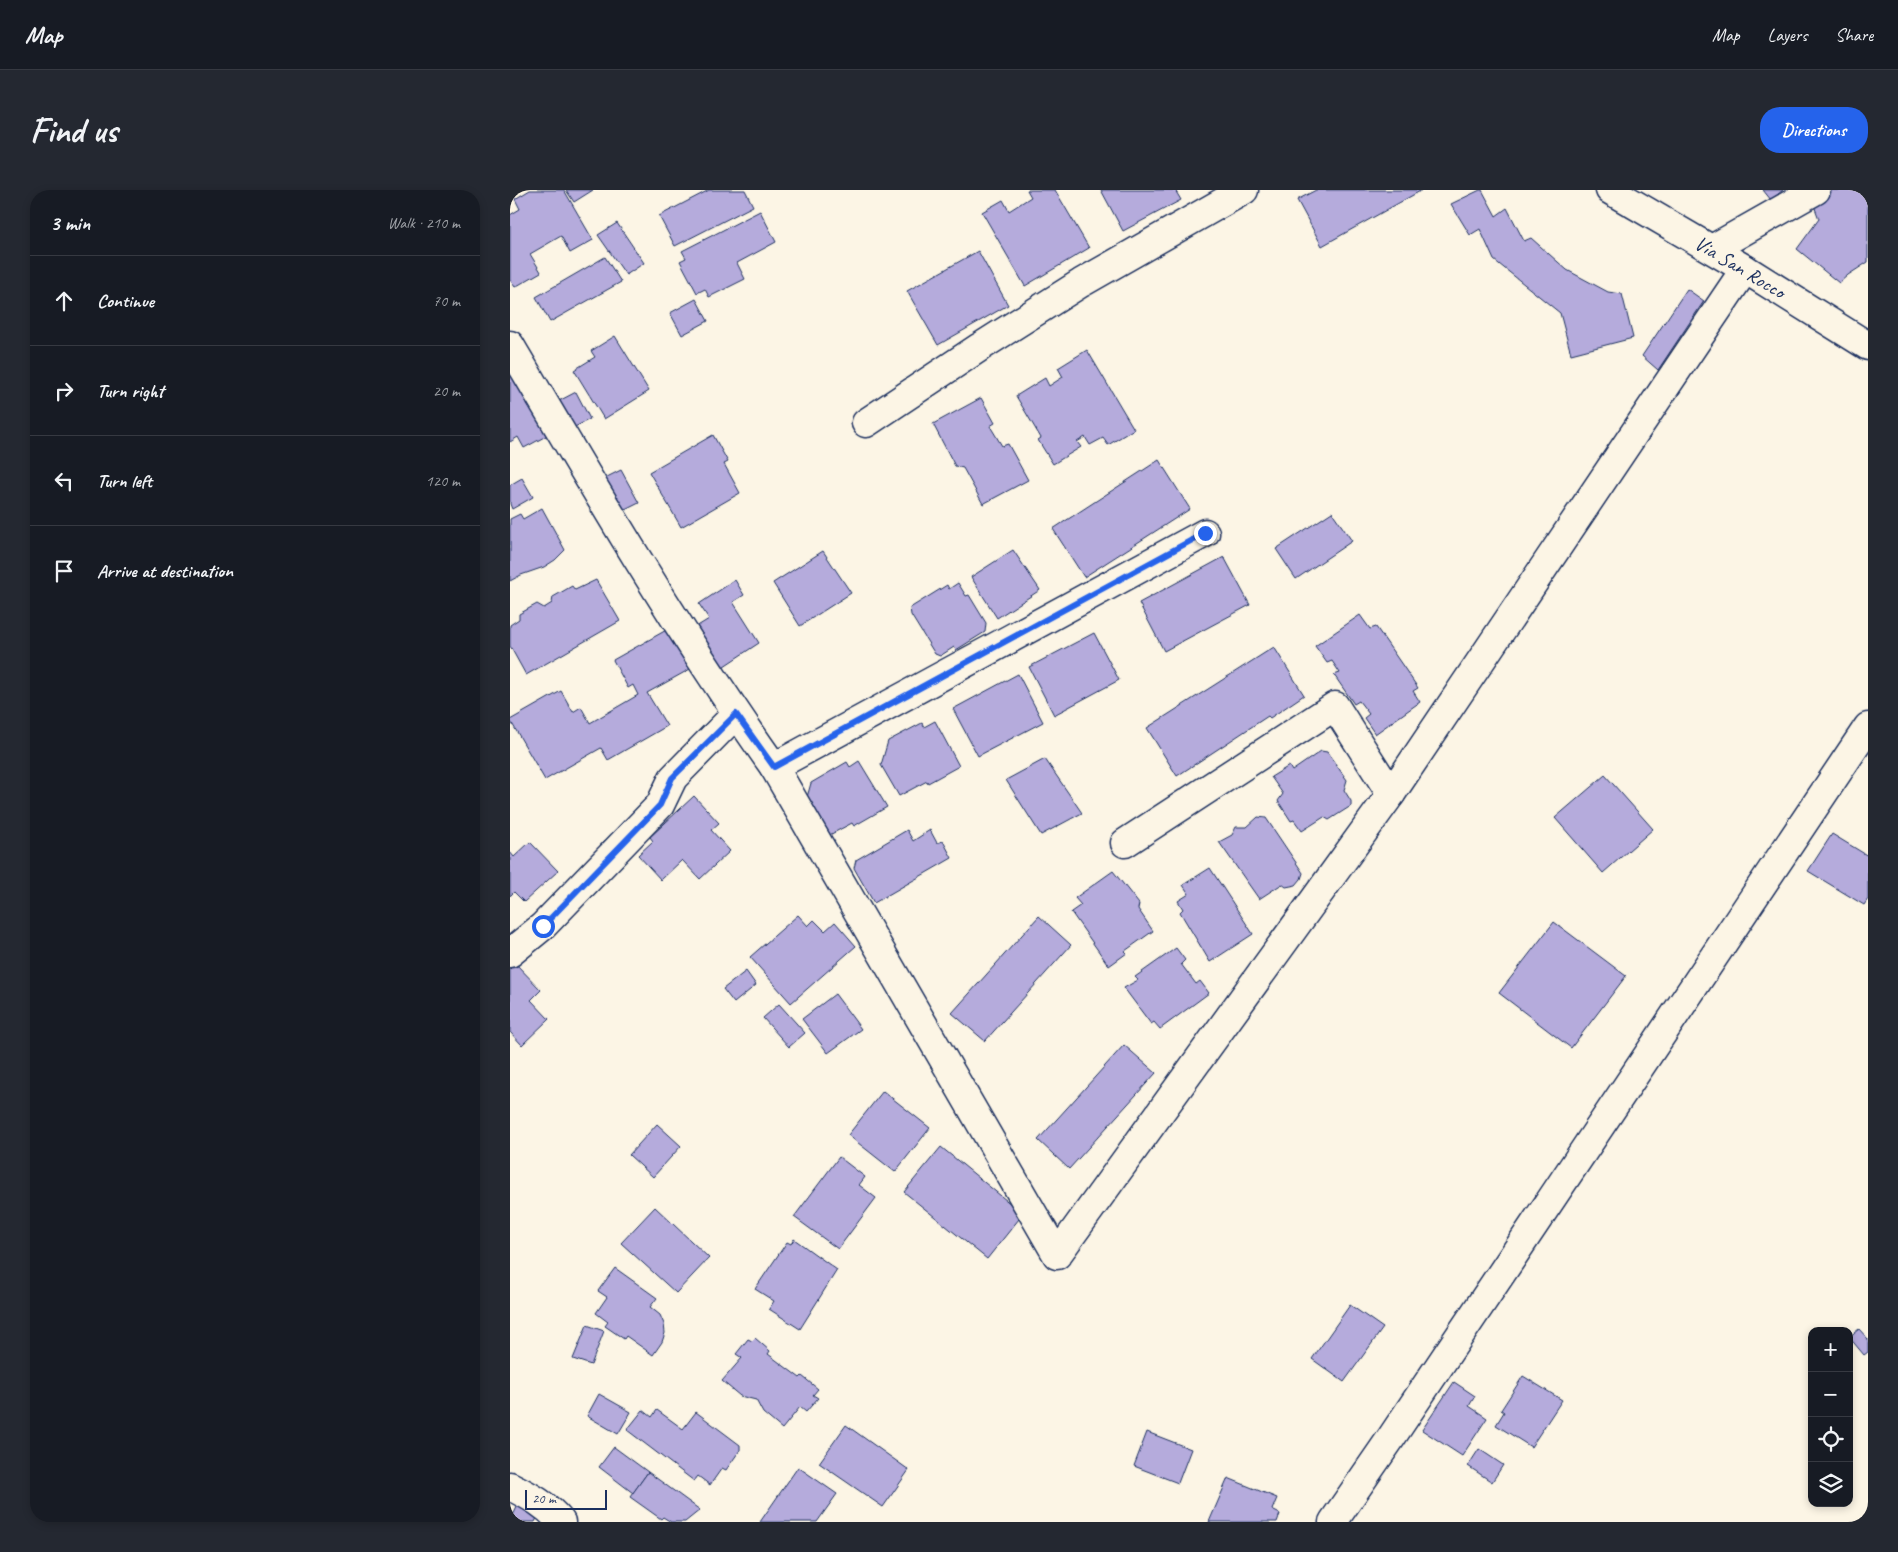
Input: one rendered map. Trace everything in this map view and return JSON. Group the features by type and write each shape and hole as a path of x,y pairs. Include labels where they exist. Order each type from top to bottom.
{"street":[{"path":"866,423 1081,283 1244,190"},
{"name":"Via San Rocco","path":"1610,190 1712,249 1868,346"},
{"path":"1712,249 1816,190"},
{"path":"510,345 628,544 736,714 774,767 1057,1255 1391,794 1745,269"},
{"path":"774,767 1205,533"},
{"path":"1125,843 1335,706 1391,794"},
{"path":"510,953 543,926 660,805 672,778 736,714"},
{"path":"1332,1522 1391,1438 1868,727"},
{"path":"510,1486 532,1497 552,1511 561,1522"}],"building":[{"path":"530,190 564,190 593,240 570,253 561,236 530,254 541,272 515,287 510,280 510,215 520,209 515,199"},
{"path":"566,190 593,190 574,202"},
{"path":"709,190 745,190 753,206 675,246 659,216"},
{"path":"1027,190 1055,190 1089,248 1025,286 982,212 1003,200 1009,211 1031,197"},
{"path":"1101,190 1175,190 1181,200 1123,231"},
{"path":"1316,190 1422,190 1322,246 1297,200"},
{"path":"1482,190 1496,216 1507,208 1524,241 1531,238 1567,270 1608,292 1622,294 1633,338 1571,354 1560,313 1494,260 1480,229 1470,235 1451,204"},
{"path":"1763,190 1783,190 1771,200"},
{"path":"1832,190 1863,190 1868,197 1868,262 1839,283 1797,249 1819,219 1812,200"},
{"path":"760,211 776,242 737,263 745,279 709,297 705,289 697,293 680,261 686,258 682,251"},
{"path":"617,223 644,263 626,275 598,235"},
{"path":"978,251 1008,305 938,345 907,291"},
{"path":"605,257 621,282 550,322 536,297"},
{"path":"1687,289 1704,301 1658,370 1642,356"},
{"path":"696,299 708,321 682,335 670,313"},
{"path":"615,336 649,391 604,419 574,370 595,357 591,351"},
{"path":"1087,350 1134,429 1108,445 1103,438 1090,445 1085,437 1077,442 1081,447 1053,464 1038,440 1041,438 1016,396 1045,378 1049,386 1063,377 1058,368"},
{"path":"510,367 548,435 524,448 518,437 510,442"},
{"path":"576,392 590,419 571,429 557,402"},
{"path":"981,398 995,423 990,426 1002,446 1008,444 1028,480 983,504 963,468 955,466 933,424"},
{"path":"713,435 728,462 724,464 740,493 681,527 649,472"},
{"path":"1159,460 1190,509 1084,577 1053,529"},
{"path":"621,470 639,503 621,512 603,479"},
{"path":"522,478 533,497 512,509 510,504 510,485"},
{"path":"542,508 565,550 544,567 510,581 510,519 520,514 523,519"},
{"path":"1332,512 1352,541 1296,579 1276,549"},
{"path":"1013,550 1040,590 997,618 971,577"},
{"path":"823,551 851,593 800,626 773,583"},
{"path":"1224,557 1250,605 1164,651 1139,603"},
{"path":"596,580 620,621 526,675 510,646 510,625 519,619 519,614 537,604 544,608 552,603 553,597 572,586 575,590"},
{"path":"735,580 744,595 733,602 759,643 718,670 691,630 709,619 699,604"},
{"path":"958,583 966,596 969,595 986,623 985,632 956,650 954,647 940,656 935,654 911,615 910,608 947,585 949,589"},
{"path":"1360,615 1370,629 1376,627 1418,688 1413,691 1420,702 1375,734 1364,718 1369,714 1359,701 1354,704 1334,675 1340,673 1332,661 1327,663 1315,646"},
{"path":"670,628 692,668 647,693 667,726 608,760 601,748 545,780 510,720 561,691 573,712 581,707 590,723 638,695 633,685 628,688 613,660"},
{"path":"1094,633 1119,680 1054,715 1029,667"},
{"path":"1274,647 1304,695 1270,718 1268,716 1177,776 1147,728"},
{"path":"1018,674 1043,722 978,756 953,709"},
{"path":"935,721 959,766 899,796 881,765 888,741 922,723 924,727"},
{"path":"1321,751 1327,752 1347,780 1344,790 1351,801 1351,806 1329,820 1324,817 1302,831 1294,820 1291,821 1278,801 1283,794 1271,777 1289,766 1292,771"},
{"path":"1045,759 1082,813 1041,835 1006,780"},
{"path":"859,761 887,807 854,826 852,823 822,839 804,808 811,783 847,762 850,767"},
{"path":"1605,775 1653,829 1603,873 1555,818"},
{"path":"694,796 719,823 711,830 730,851 700,879 682,860 661,880 638,855 653,841 650,837"},
{"path":"1258,817 1266,818 1303,873 1296,885 1286,887 1282,884 1259,899 1219,842 1232,835 1236,827 1247,827"},
{"path":"907,830 913,841 930,830 937,843 943,841 952,858 874,903 854,868 856,860"},
{"path":"1832,834 1868,856 1868,899 1864,905 1808,871"},
{"path":"530,842 558,871 524,902 514,892 510,896 510,852 514,857"},
{"path":"1210,868 1253,934 1210,962 1180,912 1183,909 1178,901 1189,894 1183,885"},
{"path":"1113,871 1139,904 1138,909 1153,931 1125,951 1127,953 1109,966 1071,912 1081,905 1075,898"},
{"path":"798,915 808,926 814,920 825,931 835,922 856,946 791,1003 750,957"},
{"path":"1039,916 1071,945 985,1041 952,1013"},
{"path":"1554,922 1626,976 1571,1048 1499,993"},
{"path":"1176,948 1185,960 1181,964 1196,984 1200,981 1209,993 1160,1029 1154,1022 1151,1024 1124,988 1138,980 1135,977"},
{"path":"515,963 541,990 531,1000 549,1019 522,1045 510,1032 510,969"},
{"path":"746,971 756,985 734,1003 723,989"},
{"path":"835,994 861,1029 828,1053 802,1019"},
{"path":"779,1004 805,1033 789,1047 763,1018"},
{"path":"1124,1045 1156,1073 1069,1169 1038,1140"},
{"path":"883,1091 930,1128 895,1172 848,1135"},
{"path":"657,1124 681,1146 653,1177 629,1155"},
{"path":"941,1147 1023,1214 987,1259 904,1192"},
{"path":"839,1157 865,1177 859,1185 876,1198 838,1249 794,1217"},
{"path":"655,1207 709,1258 676,1293 621,1243"},
{"path":"794,1239 837,1270 800,1329 769,1309 774,1301 755,1289 787,1242 791,1244"},
{"path":"615,1268 657,1298 650,1307 660,1315 665,1333 662,1342 653,1355 626,1336 624,1339 605,1326 608,1322 596,1313 607,1297 598,1291"},
{"path":"1350,1305 1383,1328 1344,1382 1312,1359"},
{"path":"587,1325 604,1331 591,1365 573,1359"},
{"path":"1859,1329 1868,1339 1868,1352 1864,1355 1853,1342 1853,1334"},
{"path":"755,1338 770,1351 768,1354 818,1389 813,1395 818,1398 806,1412 800,1407 782,1429 763,1413 756,1400 740,1396 722,1381 742,1358 736,1354 748,1339 752,1341"},
{"path":"1523,1376 1562,1400 1531,1447 1496,1425 1504,1412 1501,1410"},
{"path":"1454,1382 1475,1396 1469,1406 1487,1418 1462,1456 1422,1430"},
{"path":"599,1394 631,1412 618,1434 587,1416"},
{"path":"643,1410 652,1417 657,1410 683,1429 696,1412 740,1445 740,1450 726,1470 722,1468 710,1485 698,1476 694,1481 627,1430"},
{"path":"846,1425 909,1470 883,1507 819,1463"},
{"path":"1147,1432 1191,1449 1178,1483 1134,1466"},
{"path":"614,1447 648,1472 633,1493 599,1467"},
{"path":"1479,1449 1503,1465 1492,1482 1468,1466"},
{"path":"798,1467 837,1494 817,1522 760,1522"},
{"path":"648,1472 700,1510 685,1522 671,1522 663,1517 661,1519 630,1497"},
{"path":"1228,1478 1277,1498 1272,1510 1280,1514 1277,1522 1209,1522"},
{"path":"518,1505 539,1514 535,1522 510,1522"}],"route":[{"path":"543,926 660,805 672,778 736,714 774,767 1205,533"}]}
